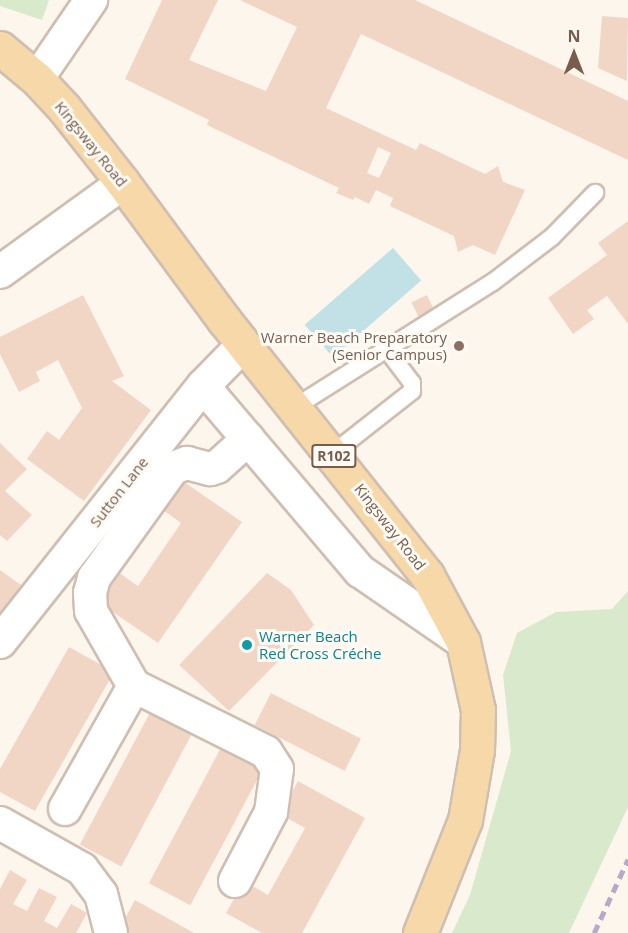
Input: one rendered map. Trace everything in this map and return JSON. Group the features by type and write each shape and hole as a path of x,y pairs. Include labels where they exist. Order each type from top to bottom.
{"main road":[{"name":"Kingsway Road","path":"0,48 38,79 123,183 243,345 295,407 427,575 463,642 478,710 477,750 465,820 420,933"}],"street":[{"path":"38,79 91,0"},
{"path":"0,272 123,183"},
{"name":"Sutton Lane","path":"0,642 203,386 243,345"},
{"path":"203,386 360,571 463,642"},
{"path":"235,881 271,812 277,769 266,752 135,686 90,611 94,578 173,468 187,463 217,467 248,439"},
{"path":"65,809 135,686"},
{"path":"0,823 82,869 101,894 111,933"}],"lane":[{"path":"295,407 493,282 552,237 595,193"},
{"path":"332,454 412,391 412,383 387,351"}],"green space":[{"path":"0,0 49,0 42,20 0,6"},
{"path":"628,591 628,807 569,933 452,933 470,895 511,751 503,675 517,633 556,612 612,609"}],"water":[{"path":"393,248 421,280 333,357 305,325"}],"building":[{"path":"162,0 218,0 189,60 266,91 297,27 240,0 415,0 628,101 628,160 361,34 326,108 416,150 420,143 485,174 498,166 503,182 525,190 495,255 473,245 458,252 454,236 390,206 393,198 376,190 369,204 355,197 353,200 336,193 339,188 207,125 209,120 125,79","holes":["378,147 391,153 379,178 367,173"]},
{"path":"602,16 628,18 627,81 598,68"},
{"path":"628,221 628,324 607,296 587,310 594,319 573,334 548,298 607,255 598,243"},
{"path":"83,295 124,376 112,381 151,410 84,501 27,459 47,431 59,440 82,408 58,360 36,372 40,381 19,392 0,354 0,337"},
{"path":"427,295 437,316 421,323 412,302"},
{"path":"0,443 27,469 5,491 32,515 7,541 0,535"},
{"path":"180,479 242,522 158,643 97,601 118,572 138,586 181,523 160,508"},
{"path":"0,570 28,590 8,622 0,616"},
{"name":"Warner Beach Red Cross Créche","path":"267,573 291,590 314,625 229,711 179,665"},
{"path":"69,647 114,672 35,811 0,792 0,769"},
{"path":"271,693 361,739 345,771 255,725"},
{"path":"154,705 195,727 121,867 80,845"},
{"path":"224,742 265,764 190,905 149,883"},
{"path":"298,781 365,818 302,933 262,933 226,913 244,881 268,895 305,828 280,814"},
{"path":"10,870 27,880 13,904 27,911 39,888 57,897 44,921 57,928 71,904 87,913 76,933 0,933 0,889"},
{"path":"135,900 194,933 123,933 127,924 123,922"}],"railway":[{"path":"594,933 628,859"}],"place":[{"name":"Warner Beach Preparatory (Senior Campus)","path":"459,346"},
{"name":"Warner Beach Red Cross Créche","path":"247,645"}]}
